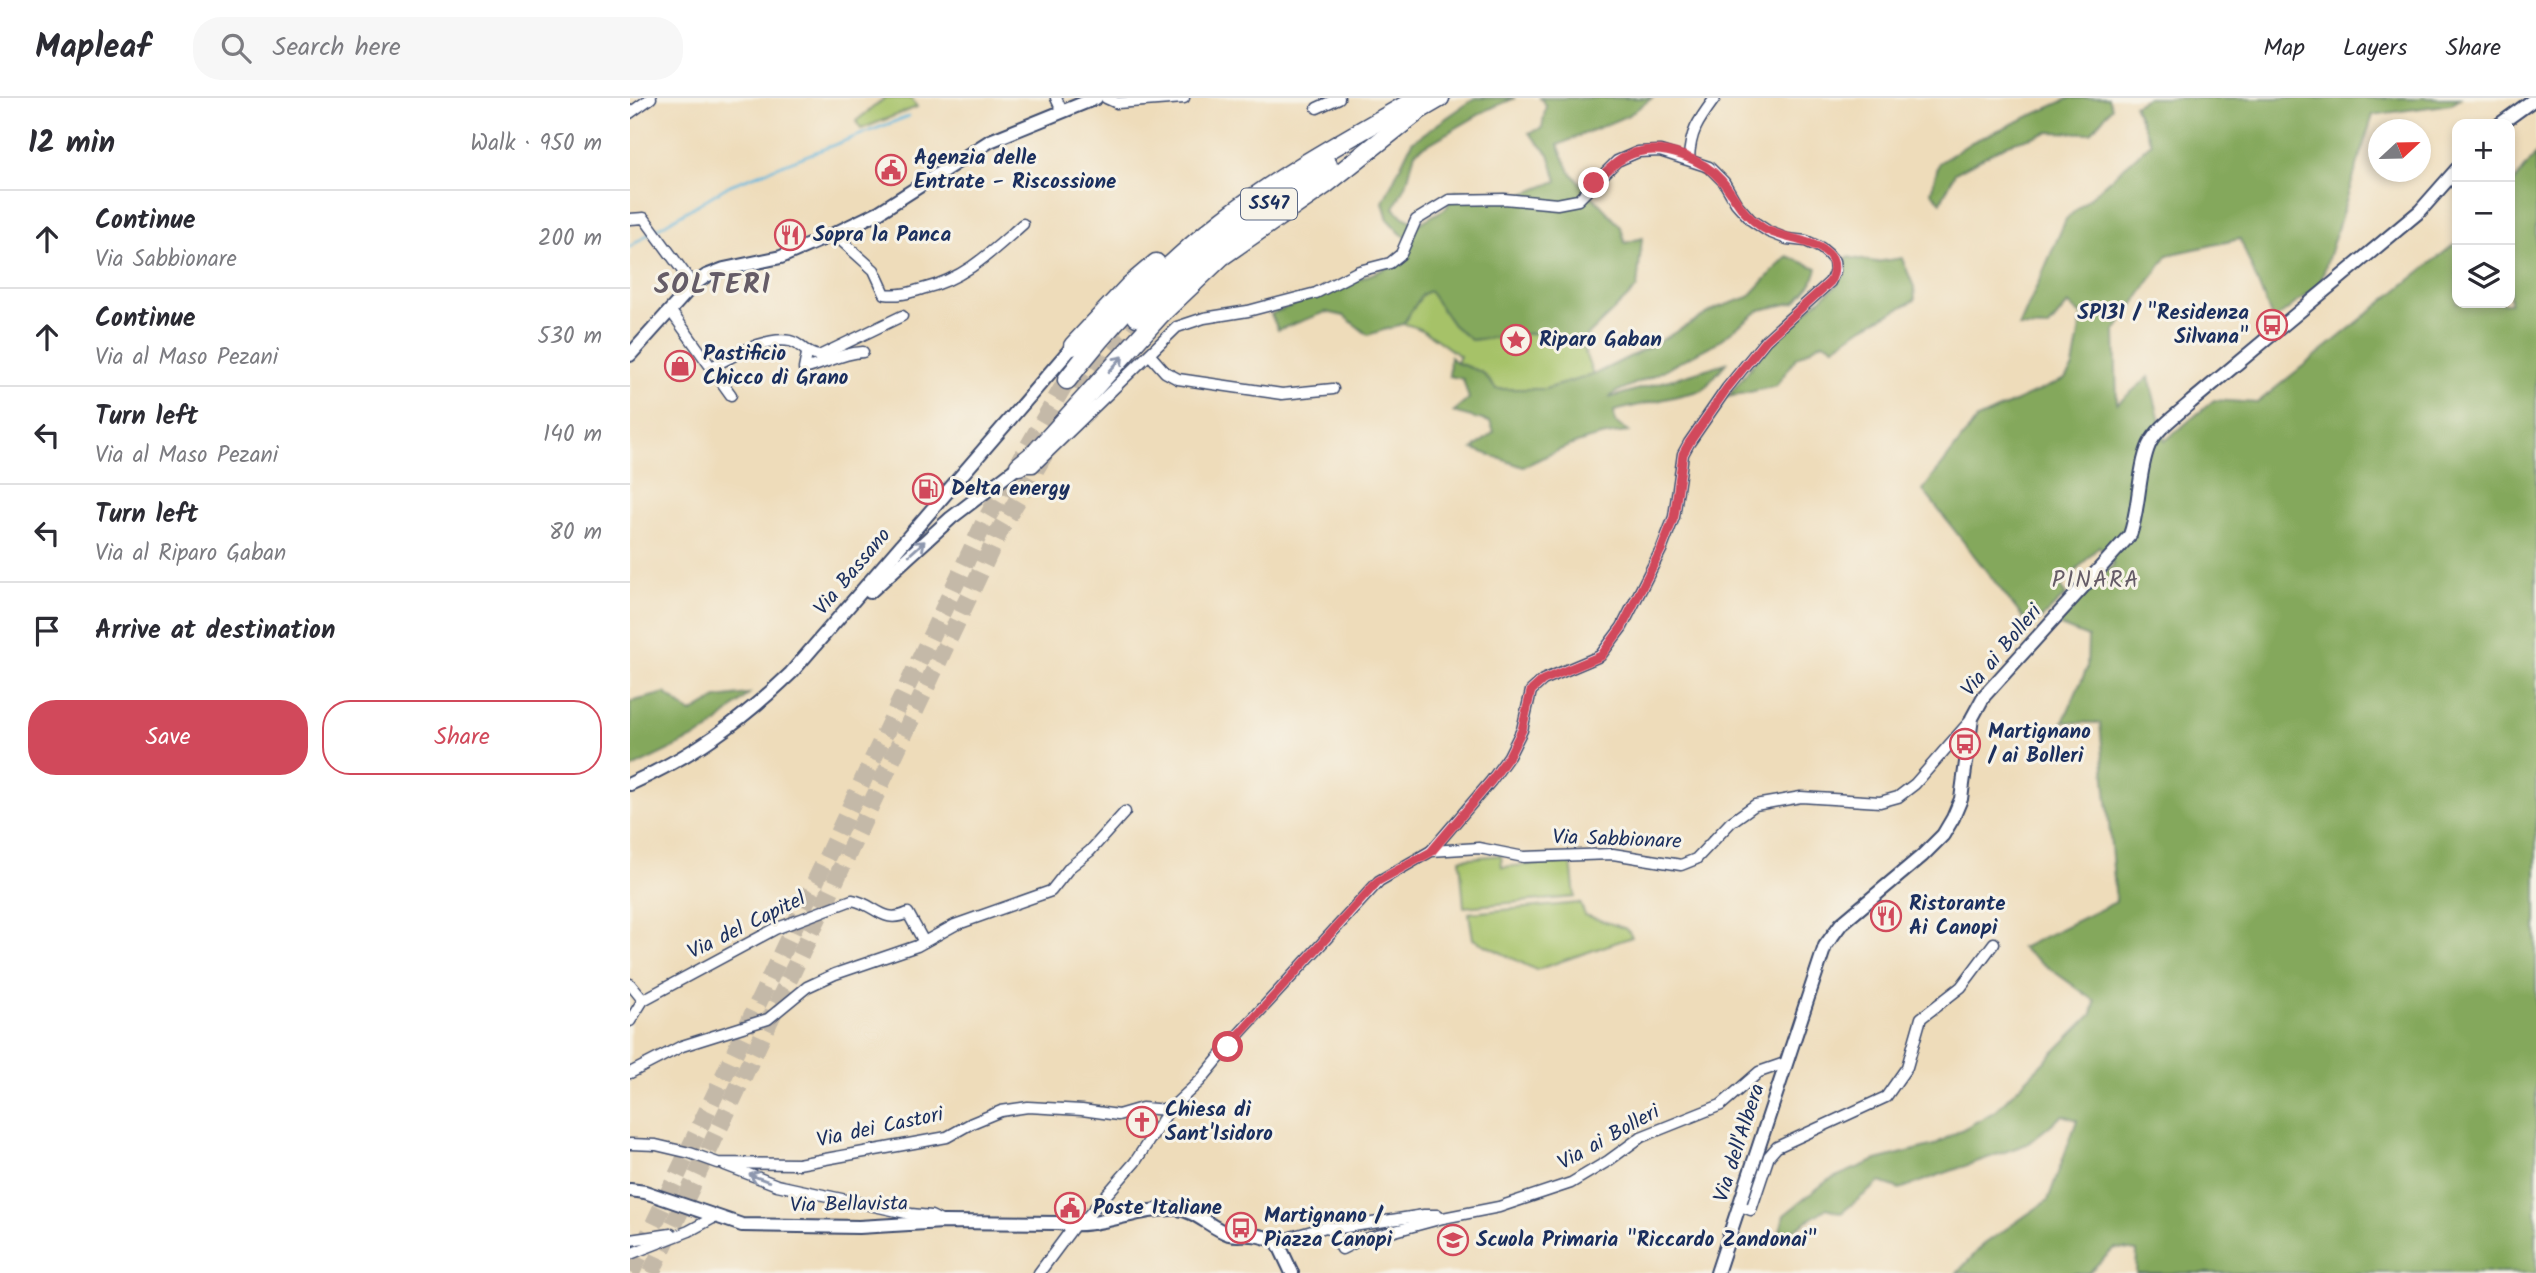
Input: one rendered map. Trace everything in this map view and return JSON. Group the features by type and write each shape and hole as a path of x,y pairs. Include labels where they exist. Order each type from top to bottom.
{"highway":[{"name":"SS47","path":"1068,380 1120,314 1189,248 1247,203 1308,163 1417,105 1440,98"},
{"name":"SS47","path":"1137,317 1183,270 1232,230 1417,105"},
{"path":"1018,467 1053,433 1160,315 1222,256 1326,184 1417,105"},
{"path":"1073,346 1130,285 1190,235 1277,175 1308,163"}],"street":[{"path":"631,111 652,98"},
{"path":"1056,98 1062,111"},
{"path":"1106,98 1116,103 1184,98"},
{"path":"1317,108 1339,98"},
{"path":"1689,159 1690,138 1715,98"},
{"path":"630,355 693,285 711,273 780,257 834,234 879,212 990,141 1091,99"},
{"path":"2507,119 2536,99"},
{"path":"815,647 916,548 1018,467 1033,467 1177,327 1204,318 1248,311 1316,293 1359,271 1390,263 1401,254 1416,220 1449,200 1504,199 1557,204 1578,200 1617,162 1638,152 1660,151 1689,159 1709,167 1724,182 1736,203 1751,220 1769,232 1821,248 1834,261 1835,271 1830,282 1759,348 1689,443 1683,454 1674,517 1662,548 1622,627 1601,656 1543,680 1531,691 1522,730 1509,756 1431,852"},
{"name":"Via ai Bolleri","path":"1441,1218 1499,1207 1571,1183 1641,1137 1721,1105 1759,1072 1785,1063 1825,946 1841,924 1943,835 1953,818 1961,799 1972,718 1984,696 2130,536 2137,515 2150,444 2160,431 2420,211 2452,175"},
{"path":"630,219 644,218 693,285"},
{"path":"834,234 874,270 885,294 897,296 942,284 973,268 1023,224"},
{"path":"670,310 731,395"},
{"path":"711,367 759,346 782,340 797,343 807,354 819,356 902,316"},
{"name":"Via Bassano","path":"630,784 675,763 728,729 763,700 815,647 1073,346"},
{"path":"807,354 804,369 827,363 847,353 863,352"},
{"path":"1150,355 1165,372 1178,379 1282,394 1310,389 1333,389"},
{"name":"Via Sabbionare","path":"1039,1273 1074,1226 1087,1217 1135,1162 1169,1110 1200,1081 1238,1035 1378,881 1431,852 1479,848 1524,857 1614,854 1681,865 1696,859 1731,822 1755,805 1801,797 1880,802 1898,797 1916,784 1972,718"},
{"path":"630,1073 682,1046 768,1019 807,987 835,974 924,942 955,925 1051,891 1070,867 1090,851 1125,812"},
{"name":"Via del Capitel","path":"630,1021 643,1000 775,929 852,900 861,901 888,918 908,914 924,942"},
{"path":"1741,1206 1751,1210 1769,1156 1777,1147 1886,1097 1907,1067 1921,1018 1961,987 1994,943"},
{"path":"630,984 643,1000"},
{"name":"Via dell'Albera","path":"1717,1273 1741,1206 1785,1063"},
{"name":"Via dei Castori","path":"718,1163 798,1164 842,1157 947,1137 1001,1111 1028,1107 1118,1115 1142,1108 1169,1110"},
{"name":"Via dei Castori","path":"630,1144 667,1148 777,1185 931,1216 943,1222"},
{"name":"Via Bellavista","path":"630,1190 645,1192 742,1225 859,1227 943,1222 1058,1223 1074,1226 1178,1209 1198,1215 1212,1226 1231,1235 1253,1235 1278,1241"},
{"path":"1292,1273 1278,1241 1326,1227 1424,1215 1437,1215 1441,1218"},
{"path":"630,1254 689,1231 715,1217"},
{"path":"1330,1228 1342,1249 1358,1241 1441,1218"},
{"path":"630,1240 689,1231"}],"green space":[{"path":"885,98 911,98 917,107 861,129 856,121"},
{"path":"1475,98 1515,98 1489,109 1415,152 1408,179 1394,208 1403,217 1418,224 1446,208 1456,191 1524,194 1557,181 1549,154 1529,133 1542,128 1546,105 1540,98 1652,98 1629,115 1558,145 1570,172 1621,227 1625,243 1642,238 1637,288 1581,342 1552,333 1471,340 1453,325 1429,291 1422,295 1403,324 1368,335 1344,316 1326,312 1278,330 1271,314 1407,260 1413,242 1388,220 1383,202 1412,142"},
{"path":"2070,98 2108,98 2112,107 2091,133 2049,132 2008,144 1955,173 1941,202 1931,192 1939,163 1972,142"},
{"path":"2147,98 2460,98 2451,104 2373,115 2372,119 2368,119 2368,131 2320,284 2273,321 2240,239 2168,255 2115,331 2117,404 2149,377 2165,441 2214,400 2257,403 2452,246 2452,308 2515,308 2515,181 2536,154 2536,1273 2136,1273 2137,1251 2115,1248 2088,1273 1957,1273 1983,1245 2048,1200 2077,1120 2063,1115 2027,1144 1900,1189 1880,1182 1841,1213 1827,1208 1778,1240 1784,1215 1828,1180 1876,1160 1934,1145 1994,1112 2092,1014 2095,1001 2021,948 2116,902 2100,723 2063,722 2087,668 2088,637 2058,625 2114,564 2099,546 2061,587 2066,595 2031,628 1923,490 1977,419 2065,379 2073,367 2082,316 2068,304 2048,328 2019,327 2066,219 2151,143 2134,105"},
{"path":"1787,256 1817,268 1812,283 1796,302 1760,310 1716,343 1616,392 1609,398 1726,363 1703,390 1614,411 1615,422 1629,432 1587,440 1523,467 1473,449 1494,432 1490,422 1453,412 1469,399 1463,379 1449,376 1450,357 1457,363 1482,372 1496,389 1545,389 1593,375 1653,345 1717,308 1749,297"},
{"path":"1847,257 1876,262 1902,258 1914,287 1915,300 1860,329 1834,347 1823,342 1796,358 1776,386 1728,397 1769,343 1837,285"},
{"path":"1429,290 1453,325 1471,340 1552,333 1581,342 1593,375 1545,389 1496,389 1482,372 1457,363 1460,356 1433,337 1403,324 1422,295"},
{"path":"665,693 691,713 717,698 749,694 708,731 630,769 630,702"},
{"path":"1501,855 1502,867 1571,861 1575,897 1464,907 1460,859"},
{"path":"1580,903 1585,915 1627,929 1632,937 1536,970 1473,939 1469,913"}],"waterway":[{"path":"657,229 730,185 909,116"},
{"path":"630,247 651,232"}],"tunnel":[{"path":"1081,393 1137,317"},
{"path":"631,1273 985,521 1067,380"},
{"path":"651,1273 1001,528 1047,450"}],"place":[{"name":"Agenzia delle Entrate - Riscossione","path":"891,170"},
{"name":"Sopra la Panca","path":"790,235"},
{"name":"SP131 / \"Residenza Silvana\"","path":"2272,325"},
{"name":"Riparo Gaban","path":"1516,340"},
{"name":"Pastificio Chicco di Grano","path":"680,366"},
{"name":"Delta energy","path":"928,489"},
{"name":"Martignano / ai Bolleri","path":"1965,744"},
{"name":"Ristorante Ai Canopi","path":"1886,916"},
{"name":"Chiesa di Sant'Isidoro","path":"1142,1122"},
{"name":"Poste Italiane","path":"1070,1208"},
{"name":"Martignano / Piazza Canopi","path":"1241,1228"},
{"name":"Scuola Primaria \"Riccardo Zandonai\"","path":"1453,1240"}],"district":[{"name":"SOLTERI","path":"713,285"},
{"name":"PINARA","path":"2096,581"}],"route":[{"path":"1228,1047 1378,881 1431,852 1509,756 1522,730 1531,691 1543,680 1601,656 1622,627 1662,548 1674,517 1683,454 1689,443 1727,388 1766,340 1830,282 1835,271 1834,261 1821,248 1806,241 1787,239 1769,232 1751,220 1736,203 1724,182 1709,167 1689,159 1660,151 1638,152 1617,162 1594,183"}]}
